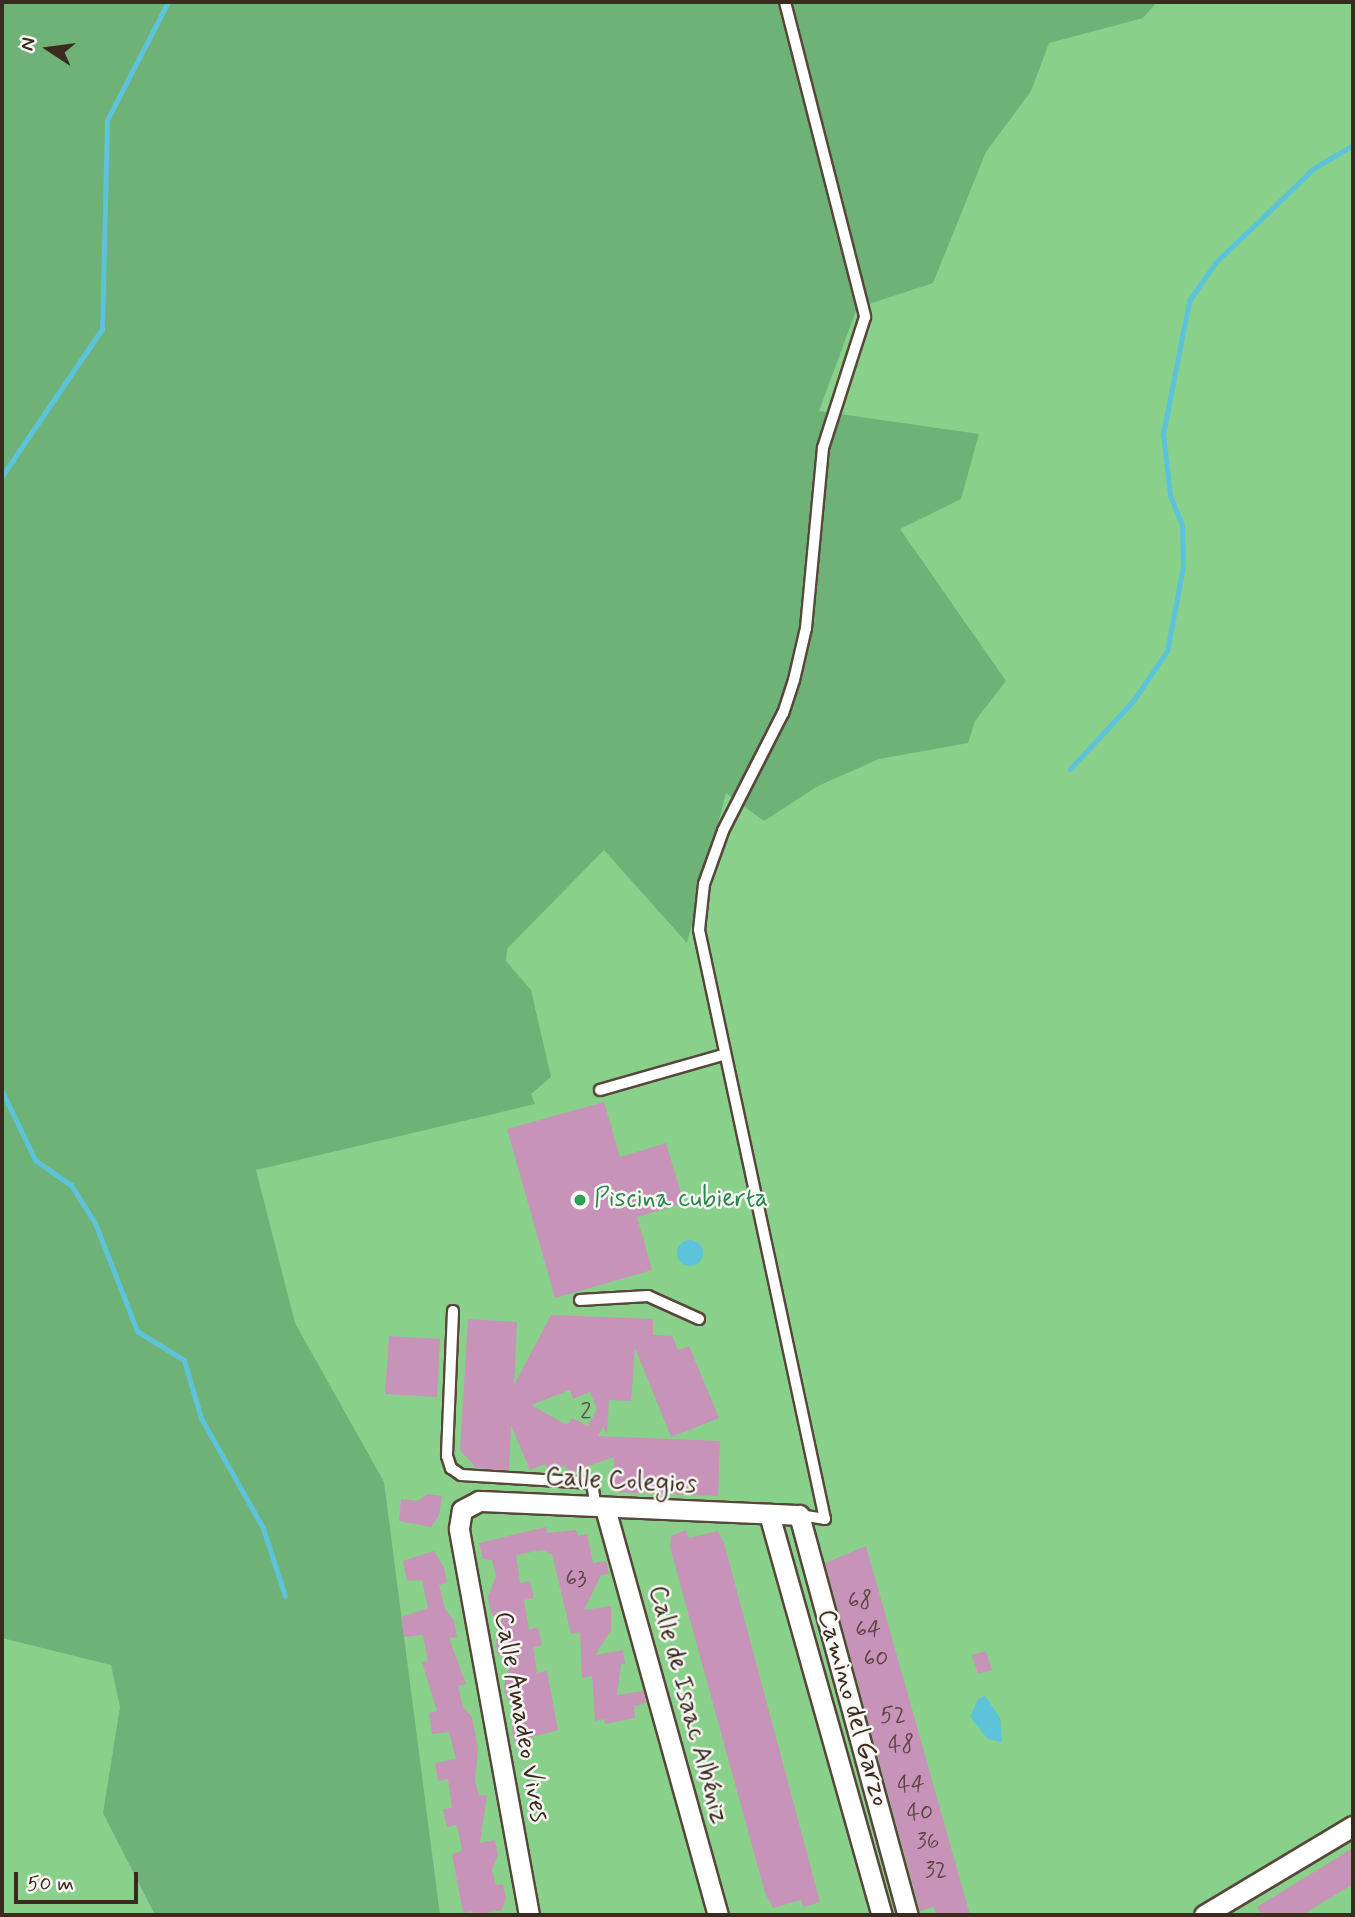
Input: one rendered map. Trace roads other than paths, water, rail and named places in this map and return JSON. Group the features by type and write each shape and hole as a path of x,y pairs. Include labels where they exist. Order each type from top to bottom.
{"street":[{"name":"Calle Colegios","path":"459,1528 462,1510 478,1501 799,1515"},
{"name":"Calle de Isaac Albéniz","path":"601,1508 718,1915"},
{"name":"Camino del Garzo","path":"769,1514 882,1915"},
{"name":"Camino del Garzo","path":"799,1515 907,1912"},
{"name":"Calle Amadeo Vives","path":"459,1528 529,1915"},
{"path":"1210,1914 1353,1826"},
{"path":"875,1915 907,1912"}],"lane":[{"path":"785,2 865,317 823,448 806,628 794,680 783,713 723,831 704,884 699,930 723,1055 825,1519 799,1515"},
{"path":"600,1090 723,1055"},
{"path":"580,1300 648,1296 699,1319"},
{"path":"453,1311 447,1456 452,1468 461,1475 592,1483 601,1508"}],"water":[{"path":"690,1240 699,1244 703,1253 699,1262 690,1266 681,1262 677,1253 681,1244"},
{"path":"985,1696 1000,1718 1002,1743 987,1738 970,1717 978,1699"}],"waterway":[{"path":"2,476 102,329 107,120 168,2"},
{"path":"1070,769 1133,701 1167,651 1183,566 1182,525 1170,495 1163,434 1189,301 1215,263 1314,168 1353,145"},
{"path":"2,1091 35,1160 71,1185 95,1223 137,1331 184,1360 201,1418 263,1528 285,1596"}],"place":[{"name":"Piscina cubierta","path":"580,1200"}]}
